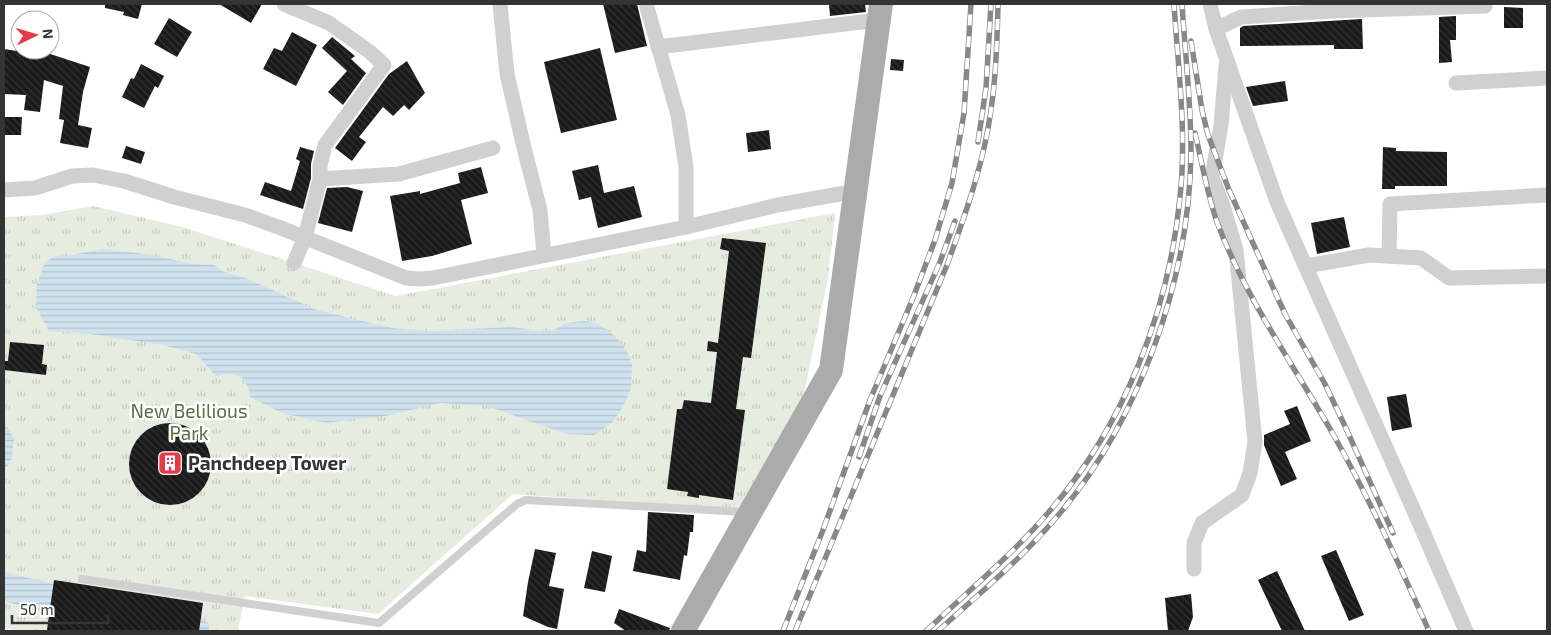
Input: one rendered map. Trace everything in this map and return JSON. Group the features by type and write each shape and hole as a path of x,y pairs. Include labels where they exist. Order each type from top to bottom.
{"main road":[{"path":"683,631 831,370 879,12"}],"street":[{"path":"284,4 329,23 370,52 384,65 325,145 320,166 320,179 306,237 294,263"},
{"path":"500,4 507,74 524,152 540,210 544,255"},
{"path":"646,4 678,115 686,167 686,227"},
{"path":"1210,4 1216,30 1277,202 1466,631"},
{"path":"1216,30 1242,17 1332,11 1485,6"},
{"path":"658,47 879,12"},
{"path":"1194,569 1194,544 1202,523 1242,495 1250,473 1256,442 1236,250 1212,177 1221,125 1227,62"},
{"path":"1456,83 1547,78"},
{"path":"320,179 399,174 493,148"},
{"path":"4,190 36,188 72,176 94,175 124,181 245,216 306,237 406,278 419,279 433,278 686,227 778,205 856,191"},
{"path":"1388,256 1390,204 1547,195"},
{"path":"1306,266 1369,255 1421,258 1449,278 1547,276"}],"lane":[{"path":"82,579 379,623 517,504 526,500 750,512"}],"green space":[{"name":"New Belilious Park","path":"93,206 182,227 396,296 835,213 828,278 795,437 744,510 513,494 378,614 245,596 238,631 18,631 4,628 4,217 42,215"}],"water":[{"path":"103,249 152,255 192,264 214,265 224,272 245,278 317,310 392,328 428,331 510,327 550,332 566,323 585,321 599,324 617,338 626,350 632,364 631,388 624,405 612,423 594,435 566,434 487,406 440,403 385,416 326,423 282,413 250,397 247,383 239,376 229,374 216,376 196,354 163,345 90,334 49,331 36,307 37,285 43,266 54,256 72,255"},
{"path":"4,422 14,439 11,461 4,470"},
{"path":"4,572 124,601 181,611 209,623 209,631 137,631 69,620 4,601"}],"building":[{"path":"105,4 142,4 138,19 123,15 124,12 105,8"},
{"path":"219,4 262,4 251,23"},
{"path":"603,4 637,4 647,46 615,53"},
{"path":"829,4 865,4 866,12 830,16"},
{"path":"1504,7 1523,8 1523,28 1504,28"},
{"path":"1456,16 1456,40 1450,40 1452,62 1439,63 1439,17"},
{"path":"169,18 192,32 177,57 154,44"},
{"path":"1362,19 1363,49 1334,49 1334,45 1240,46 1240,28 1243,26"},
{"path":"292,32 317,45 296,86 263,69 274,48 282,51"},
{"path":"332,37 355,56 351,59 366,73 343,105 328,92 347,71 322,48"},
{"path":"600,48 617,120 561,133 544,62"},
{"path":"4,49 10,50 10,60 60,60 60,57 90,67 83,92 78,125 92,128 88,148 60,143 64,120 59,119 63,86 44,80 40,112 24,110 26,95 4,94"},
{"path":"891,59 904,60 903,71 890,70"},
{"path":"407,61 425,93 409,110 404,105 393,116 383,107 359,137 366,142 352,161 335,148 389,74"},
{"path":"141,64 164,76 158,88 155,86 144,108 122,97 131,78 134,79"},
{"path":"1285,81 1288,101 1253,106 1246,87"},
{"path":"4,117 22,117 21,135 4,135"},
{"path":"769,130 771,149 748,152 746,133"},
{"path":"126,146 145,152 141,164 122,158"},
{"path":"300,147 314,151 311,164 311,178 303,209 260,195 265,182 291,191 300,161 296,159"},
{"path":"1383,147 1396,148 1396,151 1447,152 1447,186 1395,186 1395,189 1382,189"},
{"path":"598,165 604,193 634,186 642,217 598,228 591,197 579,200 572,171"},
{"path":"481,167 488,193 461,200 472,244 432,256 402,261 390,196 420,191 420,194 460,183 458,173"},
{"path":"347,187 363,191 352,232 318,223 327,188"},
{"path":"1344,217 1350,247 1317,254 1311,223"},
{"path":"722,238 766,243 751,358 743,357 736,409 745,410 733,500 699,495 699,498 687,496 688,492 667,489 677,409 682,409 684,400 711,403 717,352 707,351 708,341 718,343 729,251 720,249"},
{"path":"10,342 44,345 42,364 47,365 46,375 4,370 5,361 8,361"},
{"path":"1406,394 1412,427 1392,431 1387,397"},
{"path":"1297,406 1311,441 1285,452 1297,479 1281,486 1264,445 1264,435 1290,424 1284,411"},
{"name":"Panchdeep Tower","path":"170,423 186,426 199,435 208,448 211,464 208,480 199,493 186,502 170,505 154,502 141,493 132,480 129,464 132,448 141,435 154,426"},
{"path":"648,512 694,515 693,532 690,532 687,556 684,555 680,580 633,571 637,550 646,552"},
{"path":"535,549 556,553 549,586 564,589 557,629 523,616"},
{"path":"1336,550 1364,615 1349,621 1321,556"},
{"path":"592,551 612,556 605,592 584,588"},
{"path":"1277,571 1305,631 1282,631 1258,580"},
{"path":"54,580 203,603 199,631 47,630"},
{"path":"1191,594 1193,617 1188,631 1168,631 1165,598"},
{"path":"619,609 670,628 669,631 626,631 614,623"}],"railway":[{"path":"783,631 823,530 870,400 935,240 952,183 964,113 971,4"},
{"path":"978,142 986,88 991,4"},
{"path":"795,631 947,265 967,207 980,163 991,112 998,4"},
{"path":"926,631 1004,559 1048,513 1075,479 1099,443 1120,405 1138,365 1153,324 1165,282 1174,240 1180,197 1183,149 1180,76 1174,4"},
{"path":"938,631 1028,549 1085,481 1112,439 1135,394 1154,347 1170,298 1181,249 1188,200 1191,133 1182,4"},
{"path":"1191,41 1208,135 1229,190 1285,314 1325,384 1393,533"},
{"path":"1195,133 1213,211 1228,250 1255,304 1318,408 1359,482 1429,631"},
{"path":"859,457 880,396 940,262 955,221"}],"place":[{"name":"Panchdeep Tower","path":"170,463"}]}
